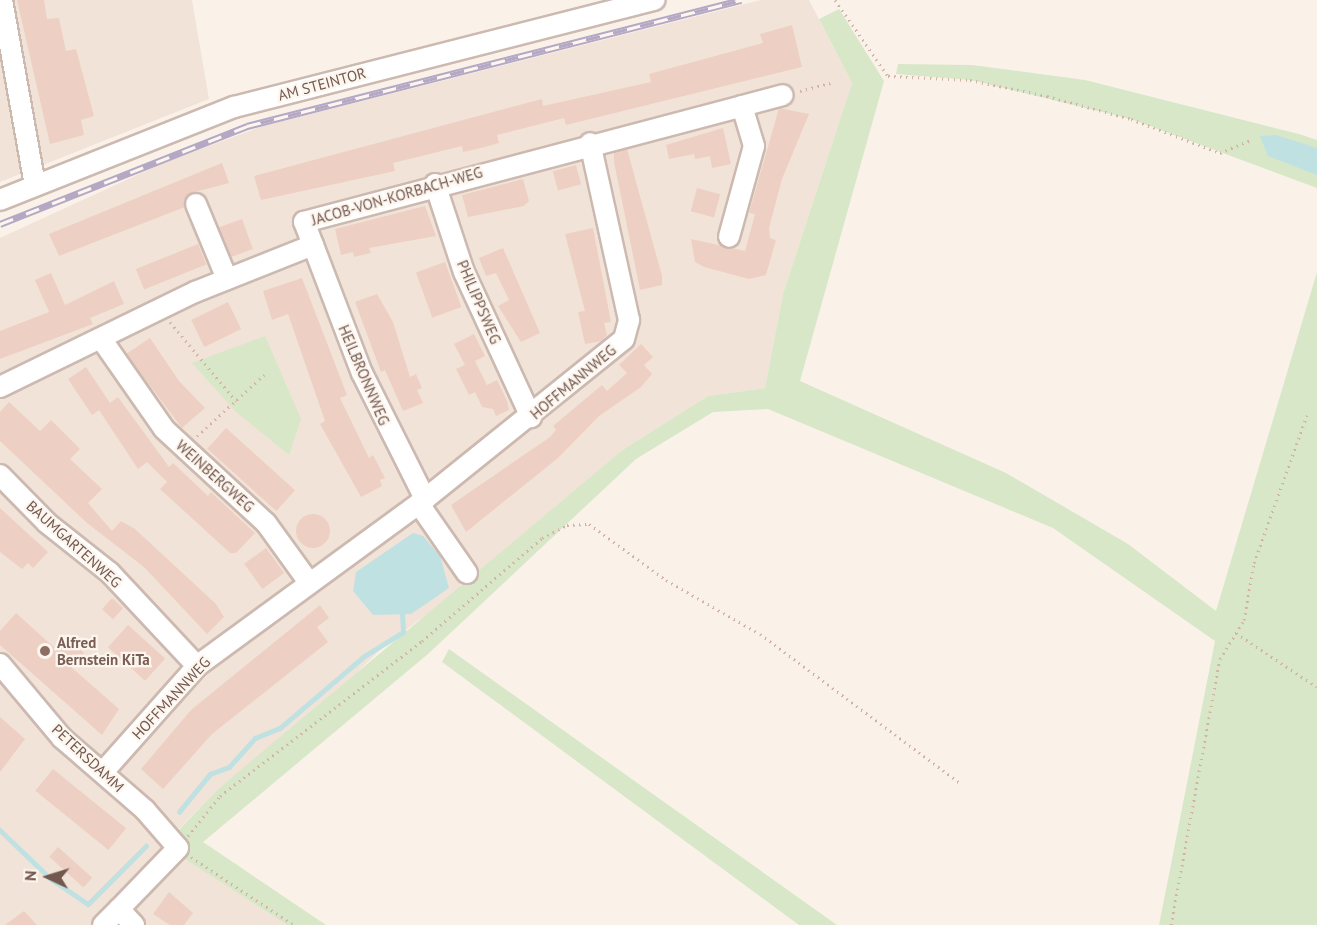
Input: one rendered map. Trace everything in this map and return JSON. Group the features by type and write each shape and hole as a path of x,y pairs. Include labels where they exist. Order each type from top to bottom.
{"street":[{"path":"2,0 9,93 35,185"},
{"name":"AM STEINTOR","path":"0,200 234,107 655,0"},
{"name":"JACOB-VON-KORBACH-WEG","path":"0,387 227,279 313,245 304,222 590,142 783,95"},
{"path":"729,237 754,146 742,106"},
{"name":"HOFFMANNWEG","path":"103,772 197,666 308,581 422,502 531,417 624,339 629,320 590,142"},
{"name":"PHILIPPSWEG","path":"435,184 464,272 531,417"},
{"path":"196,204 227,279"},
{"name":"HEILBRONNWEG","path":"313,245 362,373 422,502"},
{"name":"WEINBERGWEG","path":"102,340 182,449 266,523 308,581"},
{"name":"BAUMGARTENWEG","path":"0,475 47,524 110,573 197,666"},
{"path":"422,502 466,573"},
{"name":"PETERSDAMM","path":"0,664 62,738 103,772 178,849"},
{"path":"103,925 178,849"},
{"path":"119,909 134,925"}],"path":[{"path":"835,0 888,76 970,81 1047,96 1131,119 1220,153 1250,140"},
{"path":"783,95 834,82"},
{"path":"164,309 203,367 236,401"},
{"path":"182,449 264,375"},
{"path":"1171,925 1220,659 1236,633 1254,563 1307,415"},
{"path":"294,925 178,849 220,796 422,641 542,538 567,525 589,524 666,580 760,634 960,783"},
{"path":"1236,633 1317,687"}],"shaded area":[{"path":"0,0 192,0 209,99 0,182"},
{"path":"761,0 809,0 852,83 783,294 765,388 708,396 624,449 475,578 382,648 321,708 219,788 172,836 183,858 287,925 0,925 0,238 161,164 260,127"}],"green space":[{"path":"839,9 884,81 800,381 1006,473 1128,544 1216,611 1317,272 1317,925 1159,925 1215,641 1053,528 768,409 713,412 636,459 428,654 203,842 326,925 287,925 183,858 172,837 218,789 624,449 708,396 765,388 783,294 852,83 819,19"},
{"path":"898,64 972,65 1085,80 1299,134 1317,140 1317,188 1131,119 971,80 896,74"},
{"path":"265,336 301,419 289,455 235,411 192,363"},
{"path":"449,649 837,925 799,925 442,662"}],"water":[{"path":"1276,135 1317,148 1317,175 1268,156 1260,136"},
{"path":"413,533 423,536 440,556 449,588 411,614 373,615 353,591 356,572"}],"building":[{"path":"17,0 44,0 47,19 59,18 66,51 76,49 94,116 81,120 84,135 50,144"},
{"path":"792,25 802,67 566,125 564,118 497,135 499,143 481,148 463,152 462,146 393,163 395,171 261,200 254,176 542,99 543,106 651,82 649,74 763,43 760,34"},
{"path":"779,108 809,114 782,179 769,228 770,238 776,240 766,275 749,279 704,267 695,262 691,239 745,251 755,214 749,213"},
{"path":"723,128 731,164 712,168 710,156 695,159 694,154 669,159 666,145"},
{"path":"627,149 662,276 662,285 640,290 614,162 614,152"},
{"path":"222,163 229,183 191,193 185,207 59,256 49,234"},
{"path":"576,165 581,184 558,191 553,171"},
{"path":"523,179 529,201 524,206 468,217 462,195"},
{"path":"697,188 720,194 714,217 691,211"},
{"path":"425,206 436,236 369,248 371,253 354,257 353,252 341,255 335,229"},
{"path":"242,219 253,249 229,258 219,228"},
{"path":"593,228 611,322 604,323 607,335 601,341 585,344 578,312 585,311 565,234"},
{"path":"198,244 206,264 144,289 136,269"},
{"path":"503,248 540,333 521,342 498,306 509,300 496,273 486,276 479,258"},
{"path":"445,262 461,307 432,318 416,273"},
{"path":"51,273 65,305 114,281 124,304 90,318 93,324 0,359 0,331 49,312 35,280"},
{"path":"302,278 347,395 340,398 369,458 373,455 385,478 380,480 382,486 361,497 320,424 325,421 288,314 272,320 263,291"},
{"path":"377,294 393,322 410,377 416,374 422,388 417,390 423,403 403,411 385,370 381,372 355,302"},
{"path":"228,302 241,329 204,347 191,320"},
{"path":"474,334 485,356 475,361 487,385 497,380 507,401 509,410 496,416 493,409 482,407 475,392 469,395 456,369 465,365 454,344"},
{"path":"150,338 179,381 205,408 182,428 126,354"},
{"path":"641,344 653,357 644,365 652,374 641,387 599,416 558,458 466,532 451,505 550,437 556,430 553,426 602,385 607,391 627,373 619,365"},
{"path":"86,367 110,403 118,397 169,467 173,463 208,496 211,492 255,533 236,553 230,553 160,489 167,482 147,462 138,469 99,410 92,415 68,379"},
{"path":"9,402 40,431 51,420 80,449 70,459 102,489 88,503 112,531 121,521 135,529 216,604 224,617 207,634 144,567 87,523 0,441 0,412"},
{"path":"226,428 295,490 276,511 207,449"},
{"path":"0,508 48,552 33,568 28,563 22,569 0,552"},
{"path":"313,514 325,519 330,531 325,543 313,548 301,543 296,531 301,519"},
{"path":"266,548 284,573 262,589 244,564"},
{"path":"112,598 123,608 113,619 102,609"},
{"path":"320,605 329,618 317,627 328,642 212,734 163,789 141,769 191,710"},
{"path":"16,613 57,650 68,638 84,653 71,667 119,709 102,735 0,645 0,631"},
{"path":"128,625 165,658 145,681 108,647"},
{"path":"0,717 25,739 0,772"},
{"path":"53,769 126,828 108,850 35,791"},
{"path":"58,847 92,878 83,887 49,857"},
{"path":"169,892 193,913 184,925 170,925 153,914"},
{"path":"24,911 37,925 5,925"}],"waterway":[{"path":"179,812 210,774 229,767 255,738 280,728 363,657 403,632 402,615"},
{"path":"0,830 50,878 88,904 146,846"}],"railway":[{"path":"0,224 247,126 741,0"}],"place":[{"name":"Alfred Bernstein KiTa","path":"45,651"}]}
